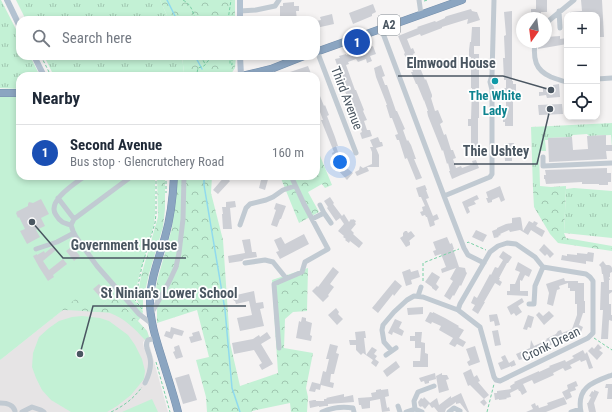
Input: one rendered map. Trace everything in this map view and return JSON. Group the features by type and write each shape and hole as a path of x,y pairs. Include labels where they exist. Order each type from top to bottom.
{"highway":[{"name":"A2","path":"320,51 462,0"},
{"path":"259,72 294,60"},
{"path":"0,93 16,93"},
{"path":"174,180 170,218 155,270 150,302 152,324 178,412"}],"main road":[{"path":"7,0 16,19"},
{"path":"240,0 240,16"},
{"path":"36,60 42,72"},
{"path":"240,60 242,72"}],"street":[{"path":"240,11 256,10 275,6 279,0"},
{"path":"419,0 421,14"},
{"path":"444,196 490,178 492,174 492,90 490,82 492,75 494,0"},
{"path":"552,18 574,0"},
{"path":"559,12 560,28"},
{"path":"381,28 464,246 468,255 484,263"},
{"path":"535,48 534,58 539,69 545,74 564,81"},
{"name":"Third Avenue","path":"319,60 356,153"},
{"path":"600,79 612,78"},
{"path":"543,157 543,166 612,163"},
{"path":"71,225 60,221 54,213 54,206 58,198 80,180"},
{"path":"127,180 74,219 71,225 76,237 97,266 139,314 152,324"},
{"path":"151,315 176,267 183,219 184,180"},
{"path":"279,348 274,284 302,272 305,262 328,249 293,180"},
{"path":"240,225 246,208 250,204 273,198 283,190 295,186"},
{"path":"58,198 74,219"},
{"path":"320,204 331,223"},
{"path":"312,219 324,213"},
{"path":"36,249 57,242 74,233"},
{"path":"458,310 490,252 503,243 512,243 521,247 535,257 543,267 535,286 534,304"},
{"path":"244,263 265,260 272,262 286,278"},
{"name":"Cronk Drean","path":"495,379 500,381 572,347 591,336 593,333 593,281 590,277 582,274 543,267"},
{"path":"418,296 421,287"},
{"path":"386,355 394,349 384,342 382,330 384,326 394,312 407,300 414,296 423,297 458,310 480,327 495,379"},
{"path":"145,383 151,366 146,343 148,340 156,338"},
{"path":"572,412 580,410 580,400 584,389 593,382 612,375"},
{"path":"415,409 414,400 418,392 432,387 431,394"},
{"path":"0,403 10,404 14,407 15,412"},
{"path":"398,406 400,412"},
{"path":"22,412 32,407 44,412"},
{"path":"322,412 330,409 347,407 353,408 354,412"},
{"path":"449,412 454,408 460,411"},
{"path":"406,412 415,409 422,412"}],"path":[{"path":"183,0 189,3 194,16"},
{"path":"229,16 231,0"},
{"path":"43,60 49,72"},
{"path":"202,60 204,66"},
{"path":"196,72 198,68 204,66 209,60"},
{"path":"230,60 230,64 232,65 232,60"},
{"path":"143,317 144,312 135,300 142,266 155,223 156,180"},
{"path":"421,287 423,281 423,262 464,246 468,242 490,252"},
{"path":"591,336 612,350"},
{"path":"154,357 170,412"},
{"path":"487,412 495,379"},
{"path":"111,412 136,395 145,383"}],"shaded area":[{"path":"114,295 147,331 149,337 143,342 144,348 150,347 168,412 0,412 0,360 79,297"}],"green space":[{"path":"1,0 16,29 16,60 32,60 38,72 16,72 16,89 0,88"},
{"path":"16,0 160,0 167,16 24,16"},
{"path":"160,0 235,0 235,16 167,16"},
{"path":"46,60 182,60 184,72 52,72"},
{"path":"182,60 236,60 235,68 232,72 184,72"},
{"path":"0,97 16,97 16,180 155,180 155,214 154,224 139,276 134,300 143,311 142,316 138,321 114,295 95,312 78,297 0,360"},
{"path":"612,123 612,148 611,135 573,135 571,137 548,138 548,140 545,140 546,151 539,151 540,186 566,186 566,189 533,189 531,127"},
{"path":"320,156 332,185 325,188 322,184 308,192 319,212 299,223 282,180 320,180"},
{"path":"157,180 165,180 165,209 163,227 149,274 143,300 143,310 137,300 141,276 158,217"},
{"path":"177,180 212,180 211,193 223,240 230,343 240,386 278,373 272,280 308,268 307,311 293,312 285,319 284,348 313,353 306,388 308,397 307,412 291,412 290,403 252,412 207,412 206,397 196,360 209,357 197,310 157,323 155,297 157,281 172,228"},
{"path":"574,188 612,191 612,238 564,233 566,189"},
{"path":"533,189 566,189 564,233 566,238 612,246 612,251 558,243 550,234 534,207"},
{"path":"79,281 95,312 63,310 0,360"},
{"path":"114,295 147,331 149,337 145,340 125,321 110,313 95,312"},
{"path":"82,316 100,318 109,321 128,335 142,359 145,371 144,379 131,395 107,412 71,412 51,400 42,390 32,367 33,353 39,337 59,321"},
{"path":"152,399 158,412 122,412"}],"building":[{"path":"536,0 547,0 547,12 531,12 531,9 536,9"},
{"path":"581,0 602,0 604,37 600,37 600,12 570,12 582,11"},
{"path":"294,2 294,6 299,6 299,11 296,11 297,16 280,16 280,6 283,6 283,3"},
{"path":"373,4 376,12 372,14 372,16 353,24 349,13"},
{"path":"471,9 472,11 477,12 480,20 467,24 468,19 442,27 421,36 420,34 407,39 411,49 413,48 415,53 413,54 416,61 418,60 425,80 426,79 432,95 431,98 435,111 438,110 443,122 440,124 456,158 453,159 456,168 461,166 462,168 473,164 472,161 476,160 479,168 452,179 448,163 447,164 443,150 442,151 428,116 428,111 424,100 411,72 413,72 404,54 405,53 398,36 418,28 417,27 435,21 436,22 447,16"},
{"path":"512,11 512,81 513,84 516,84 516,91 511,91 511,101 513,101 513,126 505,126 505,122 503,122 503,109 506,109 506,101 504,101 504,88 506,88 506,80 504,80 503,58 505,58 504,36 506,35 504,12"},
{"path":"332,14 334,24 320,27 320,17"},
{"path":"472,27 480,27 480,46 474,46 474,54 479,54 478,154 473,154 473,150 464,149 471,145 471,126 468,126 468,119 471,119 472,88 471,57 469,57 469,50"},
{"path":"560,36 560,39 564,38 564,45 552,47 552,37"},
{"path":"367,45 368,48 373,46 376,54 370,56 372,61 367,63 366,59 358,62 356,59 348,62 349,64 346,65 364,110 363,111 367,120 364,121 367,130 370,130 372,136 362,139 360,133 362,132 359,123 358,124 338,74 344,71 341,64 337,65 335,59 340,58 339,56 363,49 362,46"},
{"path":"381,65 385,76 382,77 385,85 387,85 396,111 405,129 403,130 407,141 408,140 411,145 416,159 414,159 422,178 416,180 407,158 405,159 399,140 397,140 395,135 398,134 392,118 390,118 387,105 376,77 374,68"},
{"path":"308,66 310,72 290,72"},
{"path":"559,84 560,97 547,98 546,95 539,96 539,92 543,92 543,88 553,87 553,85"},
{"path":"320,96 329,115 327,116 338,146 336,146 342,164 353,173 347,180 337,169 332,153 334,152 321,120 323,120 320,112"},
{"path":"562,104 563,114 539,115 538,105"},
{"path":"606,135 606,145 612,145 612,151 606,151 607,159 549,162 548,138 572,137 573,150 588,149 587,136"},
{"path":"378,137 383,146 376,148 379,155 379,167 367,167 369,171 357,176 355,172 359,170 360,166 363,168 372,164 372,152 370,147 373,147 370,140"},
{"path":"505,143 514,143 512,161 505,161"},
{"path":"607,168 607,173 611,173 611,182 608,182 608,185 582,184 582,182 546,184 544,179 544,175 546,175 545,170"},
{"path":"222,180 230,181 218,194 213,190"},
{"path":"261,180 268,180 265,190 259,188"},
{"path":"425,185 429,198 426,199 433,216 437,214 439,219 434,221 435,225 430,227 427,217 425,215 422,216 420,212 423,211 422,207 425,206 421,197 419,197 416,188"},
{"path":"500,186 505,200 501,202 499,197 488,203 486,192"},
{"path":"477,195 479,199 474,201 476,204 468,207 470,212 467,214 462,202"},
{"path":"330,197 334,203 333,204 342,216 344,214 349,222 351,219 356,221 356,224 351,230 354,233 353,234 363,243 359,248 350,241 349,243 345,240 346,239 343,237 344,236 338,231 344,224 340,218 336,221 327,208 328,207 324,201"},
{"path":"41,199 49,214 41,218 45,226 36,230 40,237 27,244 20,231 25,229 16,212 28,206 29,202 33,203"},
{"path":"235,201 236,207 230,208 232,229 223,229 222,207 226,207 226,202"},
{"path":"276,203 286,206 277,227 271,225 276,210 274,209"},
{"path":"520,217 523,231 529,221 533,223 534,221 538,223 536,226 545,231 542,237 531,230 528,235 520,230 510,232 509,230 500,234 501,235 498,236 499,237 494,238 492,231 506,224 512,223 512,218"},
{"path":"476,230 487,235 483,242 472,237"},
{"path":"405,231 408,233 411,231 415,236 409,241 410,245 406,247 400,238 403,236"},
{"path":"304,234 309,244 280,259 276,252 279,251 274,240 281,237 285,244"},
{"path":"447,237 450,244 452,243 459,267 465,268 467,273 461,286 460,285 450,300 444,296 453,281 450,279 456,268 442,273 441,269 446,267 441,254 435,256 433,251 436,250 433,242"},
{"path":"250,239 252,252 256,252 257,257 229,263 228,256 245,253 242,240"},
{"path":"544,244 554,254 550,258 547,254 545,256 539,250"},
{"path":"54,247 56,250 43,261 49,270 63,259 67,264 48,281 33,256 44,251 45,253"},
{"path":"70,248 72,250 74,249 80,256 74,261 66,251"},
{"path":"503,251 512,257 499,278 502,282 500,286 495,283 478,314 472,310 475,305 471,303 474,296 477,298 495,267 498,268 503,260 499,257"},
{"path":"588,252 594,253 593,262 586,261 586,264 561,260 562,255 577,255 577,253 587,254"},
{"path":"603,261 606,265 611,266 612,268 612,272 610,273 609,277 609,290 612,290 612,292 609,294 609,304 611,304 612,321 609,320 608,339 601,339 603,310 600,310 601,282 604,282 601,267 599,265"},
{"path":"518,262 532,270 529,277 525,275 522,281 520,280 520,291 528,291 528,296 507,295 507,291 510,291 510,284 515,284 520,272 515,270"},
{"path":"333,267 339,272 330,284 334,287 328,295 329,296 323,302 312,291 317,286 318,287"},
{"path":"410,269 411,272 418,270 420,277 411,280 412,284 406,286 402,272"},
{"path":"432,272 440,277 436,284 439,287 436,291 425,282"},
{"path":"564,278 565,281 578,281 578,283 584,283 585,313 583,313 579,325 583,327 581,332 572,329 577,315 577,304 575,304 575,291 570,291 570,288 568,288 568,283 559,286 560,289 557,290 553,306 547,304 549,293 546,284"},
{"path":"395,280 402,286 394,296 393,294 378,313 372,308"},
{"path":"99,284 107,293 101,298 93,289"},
{"path":"254,291 256,303 263,302 264,308 260,309 264,326 240,331 237,318 252,315 249,301 236,304 232,296"},
{"path":"522,298 524,302 518,306 522,312 516,316 514,313 511,315 507,307"},
{"path":"423,307 423,314 408,315 407,308"},
{"path":"336,308 339,312 338,314 343,319 337,325 328,315"},
{"path":"549,311 554,316 544,325 536,315 539,312 543,316"},
{"path":"430,312 445,318 464,330 459,338 466,342 463,347 457,344 455,347 449,344 453,338 439,330 441,326 425,321"},
{"path":"497,314 500,325 495,326 494,321 490,322 489,315"},
{"path":"528,315 534,317 531,328 528,327 527,330 523,329"},
{"path":"302,317 306,318 306,321 312,323 310,335 312,336 311,341 296,338 299,321 301,322"},
{"path":"395,319 402,322 399,328 404,331 402,336 393,332 392,335 388,333"},
{"path":"171,327 184,331 182,336 174,334 172,339 164,336 166,331 170,332"},
{"path":"572,329 575,336 553,344 545,348 546,350 526,359 519,360 516,354 530,348 531,340 534,346 547,340 546,339 556,334 558,331 561,330 562,333"},
{"path":"498,330 501,345 495,346 492,331"},
{"path":"199,331 202,340 191,343 189,337 193,336 192,333"},
{"path":"365,331 366,338 364,338 366,355 372,347 377,350 374,354 377,356 375,359 379,362 376,367 371,363 373,360 363,353 361,355 356,350 356,345 350,345 349,340 356,340 355,332"},
{"path":"267,332 271,338 261,344 273,364 262,370 259,365 262,363 254,350 234,354 232,343 253,339 259,335 260,337"},
{"path":"415,332 422,332 421,342 425,343 425,353 428,354 428,367 413,367 413,361 420,361 421,348 415,348 415,341 410,341 410,336 415,336"},
{"path":"330,344 338,346 336,353 339,354 334,374 331,374 330,382 334,383 333,388 321,385 320,390 316,389 315,392 309,391 312,382 320,384 323,371 326,372 329,359 326,359"},
{"path":"598,344 602,348 599,350 603,353 597,360 588,351 592,347 594,349"},
{"path":"179,345 183,357 176,359 173,352 175,351 174,347"},
{"path":"475,346 480,362 469,366 467,362 470,360 466,349"},
{"path":"583,350 585,354 587,352 593,368 589,369 586,360 581,362 580,360 570,365 572,368 565,371 563,368 553,373 554,375 534,384 532,380 523,384 527,392 522,395 518,389 510,393 511,397 506,398 507,399 495,400 494,393 497,393 497,391 511,389 510,386 515,383 514,382 550,367 549,366 565,360 566,362 574,358 572,356"},
{"path":"505,355 509,363 514,360 516,365 501,370 498,363 503,361 501,357"},
{"path":"396,361 400,367 387,377 383,371"},
{"path":"471,369 474,377 477,375 480,381 478,382 489,395 484,399 470,385 468,386 463,373"},
{"path":"435,373 436,379 429,381 429,383 425,384 424,381 421,382 419,378"},
{"path":"442,373 442,375 447,375 449,379 446,380 449,390 439,393 436,376"},
{"path":"189,374 197,400 183,404 175,378"},
{"path":"576,381 578,386 575,387 576,390 570,392 572,397 566,400 562,392 568,389 567,385"},
{"path":"606,384 612,384 612,399 607,399 608,388 605,388"},
{"path":"381,389 388,389 389,396 385,397 387,408 389,407 390,411 382,412 380,399 370,401 370,408 362,409 361,405 359,405 358,398 372,397 371,393"},
{"path":"594,390 599,392 594,403 596,412 589,412 587,403 591,397 589,396 592,391 594,392"},
{"path":"461,393 469,412 467,412 460,403 456,404 456,402 446,409 445,412 438,412 429,404 425,409 422,406 419,406 418,402 424,397 430,403 437,398 439,405 451,396 451,398"},
{"path":"344,394 344,397 353,395 354,402 328,404 328,406 310,408 309,401 324,401 324,399 327,399 326,398"},
{"path":"564,397 567,404 546,412 526,412 533,409 531,405 535,403 539,408 548,405 547,403"},
{"path":"484,399 487,403 484,406 480,402"}],"waterway":[{"path":"167,0 175,16"},
{"path":"197,60 202,69"},
{"path":"204,180 225,310 232,388 240,412"}],"place":[{"name":"Second Avenue","path":"357,42"},
{"name":"The White Lady","path":"495,81"},
{"name":"Elmwood House","path":"551,90"},
{"name":"Thie Ushtey","path":"550,109"},
{"name":"Government House","path":"32,222"},
{"name":"St Ninian's Lower School","path":"80,354"}]}
